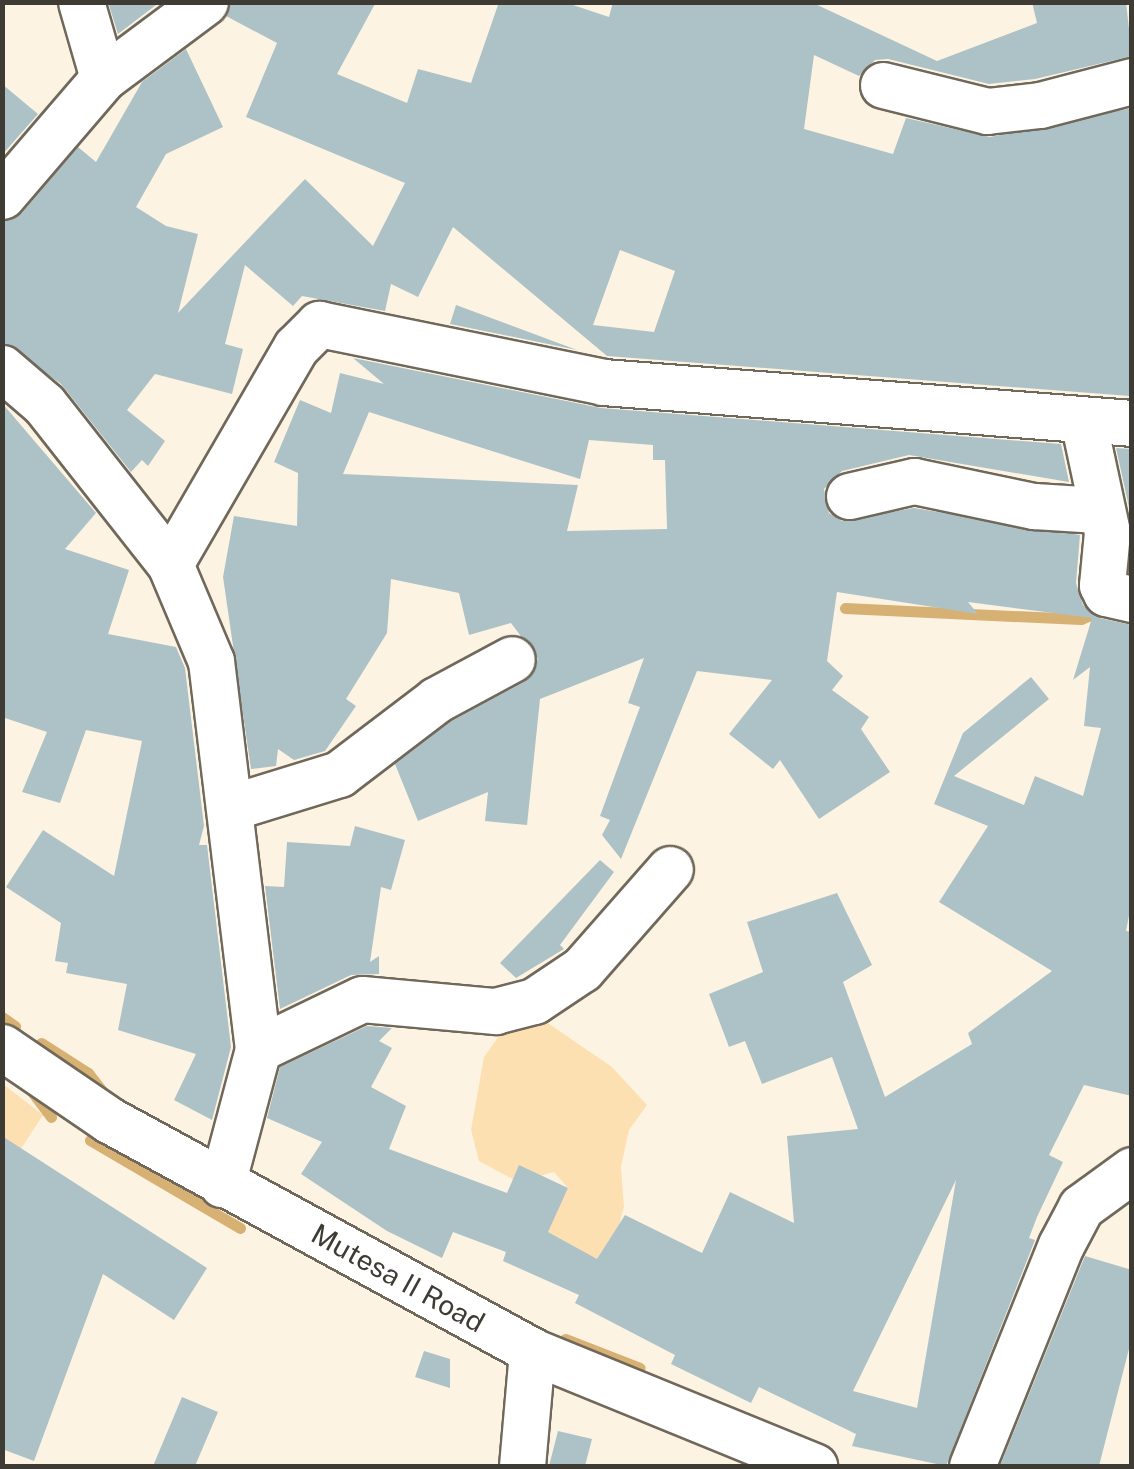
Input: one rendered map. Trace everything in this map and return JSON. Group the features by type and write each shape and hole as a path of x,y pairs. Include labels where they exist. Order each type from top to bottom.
{"street":[{"path":"81,2 103,78"},
{"path":"2,196 103,78 205,2"},
{"path":"883,85 987,111 1040,105 1132,82"},
{"path":"170,564 296,347 319,324 603,382 1132,423"},
{"path":"2,368 44,404 170,564 211,661 232,807 258,1049 222,1184"},
{"path":"1082,420 1098,510 1106,532 1102,585 1106,593 1132,598"},
{"path":"849,496 914,482 1034,506 1098,510"},
{"path":"232,807 339,774 436,700 512,659"},
{"path":"258,1049 362,999 495,1011 534,1001 582,969 670,870"},
{"name":"Mutesa II Road","path":"2,1047 109,1120 532,1351 814,1466"},
{"path":"972,1466 1060,1244 1081,1206 1132,1170"},
{"path":"522,1466 532,1351"}],"shaded area":[{"path":"516,1012 539,1017 612,1067 647,1105 629,1130 621,1167 624,1207 610,1258 578,1262 545,1235 568,1188 554,1172 518,1182 479,1161 471,1130 484,1057"},
{"path":"3,1084 43,1115 3,1176"}],"building":[{"path":"108,2 160,2 118,34"},
{"path":"231,2 376,2 337,74 407,103 418,69 471,83 499,2 564,2 609,17 613,2 811,2 937,61 1037,23 1032,2 1126,2 1132,56 1035,79 989,84 888,59 875,60 859,76 814,55 804,129 893,154 906,118 990,137 1132,108 1130,396 607,356 453,227 418,297 391,284 385,311 302,296 293,306 245,265 225,344 243,349 232,394 155,374 127,410 165,441 148,466 142,460 131,472 61,384 2,342 2,222 22,213 78,147 96,162 142,82 186,49 223,127 166,154 136,207 166,226 198,234 178,313 305,179 373,246 405,183 246,117 277,43 226,16","holes":["620,250 675,271 654,332 593,325"]},
{"path":"2,84 38,114 2,155"},
{"path":"456,305 577,350 450,324"},
{"path":"353,358 601,408 1061,444 1069,482 909,455 842,471 824,489 829,513 842,521 914,508 1080,535 1076,583 1083,605 1099,618 1132,625 1132,900 1126,931 1132,932 1132,1096 1084,1085 1049,1155 1063,1162 1037,1217 1029,1238 1035,1240 946,1466 852,1446 856,1434 759,1387 751,1403 671,1364 675,1355 575,1303 579,1295 503,1261 506,1252 453,1232 442,1258 387,1231 301,1174 322,1142 267,1118 280,1067 367,1026 392,1028 379,1041 392,1048 371,1087 406,1106 389,1149 507,1193 519,1165 568,1188 548,1232 597,1259 625,1215 702,1253 730,1192 794,1223 787,1136 858,1129 832,1057 762,1084 745,1041 729,1047 709,994 763,972 747,922 837,893 872,965 843,982 885,1097 972,1044 968,1033 1052,971 939,902 988,826 934,804 963,733 1031,677 1049,699 954,776 1024,805 1035,776 1083,796 1101,728 1084,726 1090,667 1073,680 1092,618 968,602 978,614 837,592 827,661 843,676 832,690 869,717 861,729 890,772 819,819 780,760 773,769 729,734 772,680 697,671 621,859 602,835 610,820 600,816 640,707 628,703 644,658 540,699 527,825 485,821 488,792 418,821 395,764 450,722 524,682 538,659 511,623 469,635 459,593 391,579 387,633 346,699 356,706 325,751 294,760 278,749 276,766 251,769 223,577 234,516 297,526 298,473 274,462 300,400 331,413 340,373 384,384","holes":["369,412 580,479 589,440 653,445 653,460 665,460 667,529 567,531 578,485 343,474","956,1180 917,1408 853,1391"]},
{"path":"2,403 96,513 65,549 129,570 108,634 176,647 185,668 204,826 199,845 207,845 231,1047 212,1120 174,1100 196,1054 118,1030 127,984 66,973 68,963 55,961 61,923 6,887 43,830 114,876 142,741 86,730 60,803 22,792 47,732 2,717"},
{"path":"1116,448 1132,449 1132,521"},
{"path":"355,826 405,840 391,890 381,887 370,962 379,956 379,974 351,975 280,1009 265,886 284,887 287,842 350,846"},
{"path":"600,860 614,872 560,945 564,949 516,978 500,963"},
{"path":"2,1136 207,1268 174,1320 103,1274 34,1461 2,1449"},
{"path":"1085,1256 1132,1270 1132,1337 1099,1466 1000,1466"},
{"path":"424,1351 450,1359 450,1388 415,1377"},
{"path":"182,1397 218,1412 195,1466 153,1466"},
{"path":"558,1431 592,1439 585,1466 549,1466"}],"waterway":[{"path":"845,608 1081,619 1098,612"},
{"path":"2,1017 15,1026"},
{"path":"41,1043 88,1073 106,1096"},
{"path":"30,1089 51,1117"},
{"path":"90,1140 240,1228"},
{"path":"565,1339 640,1368"}]}
